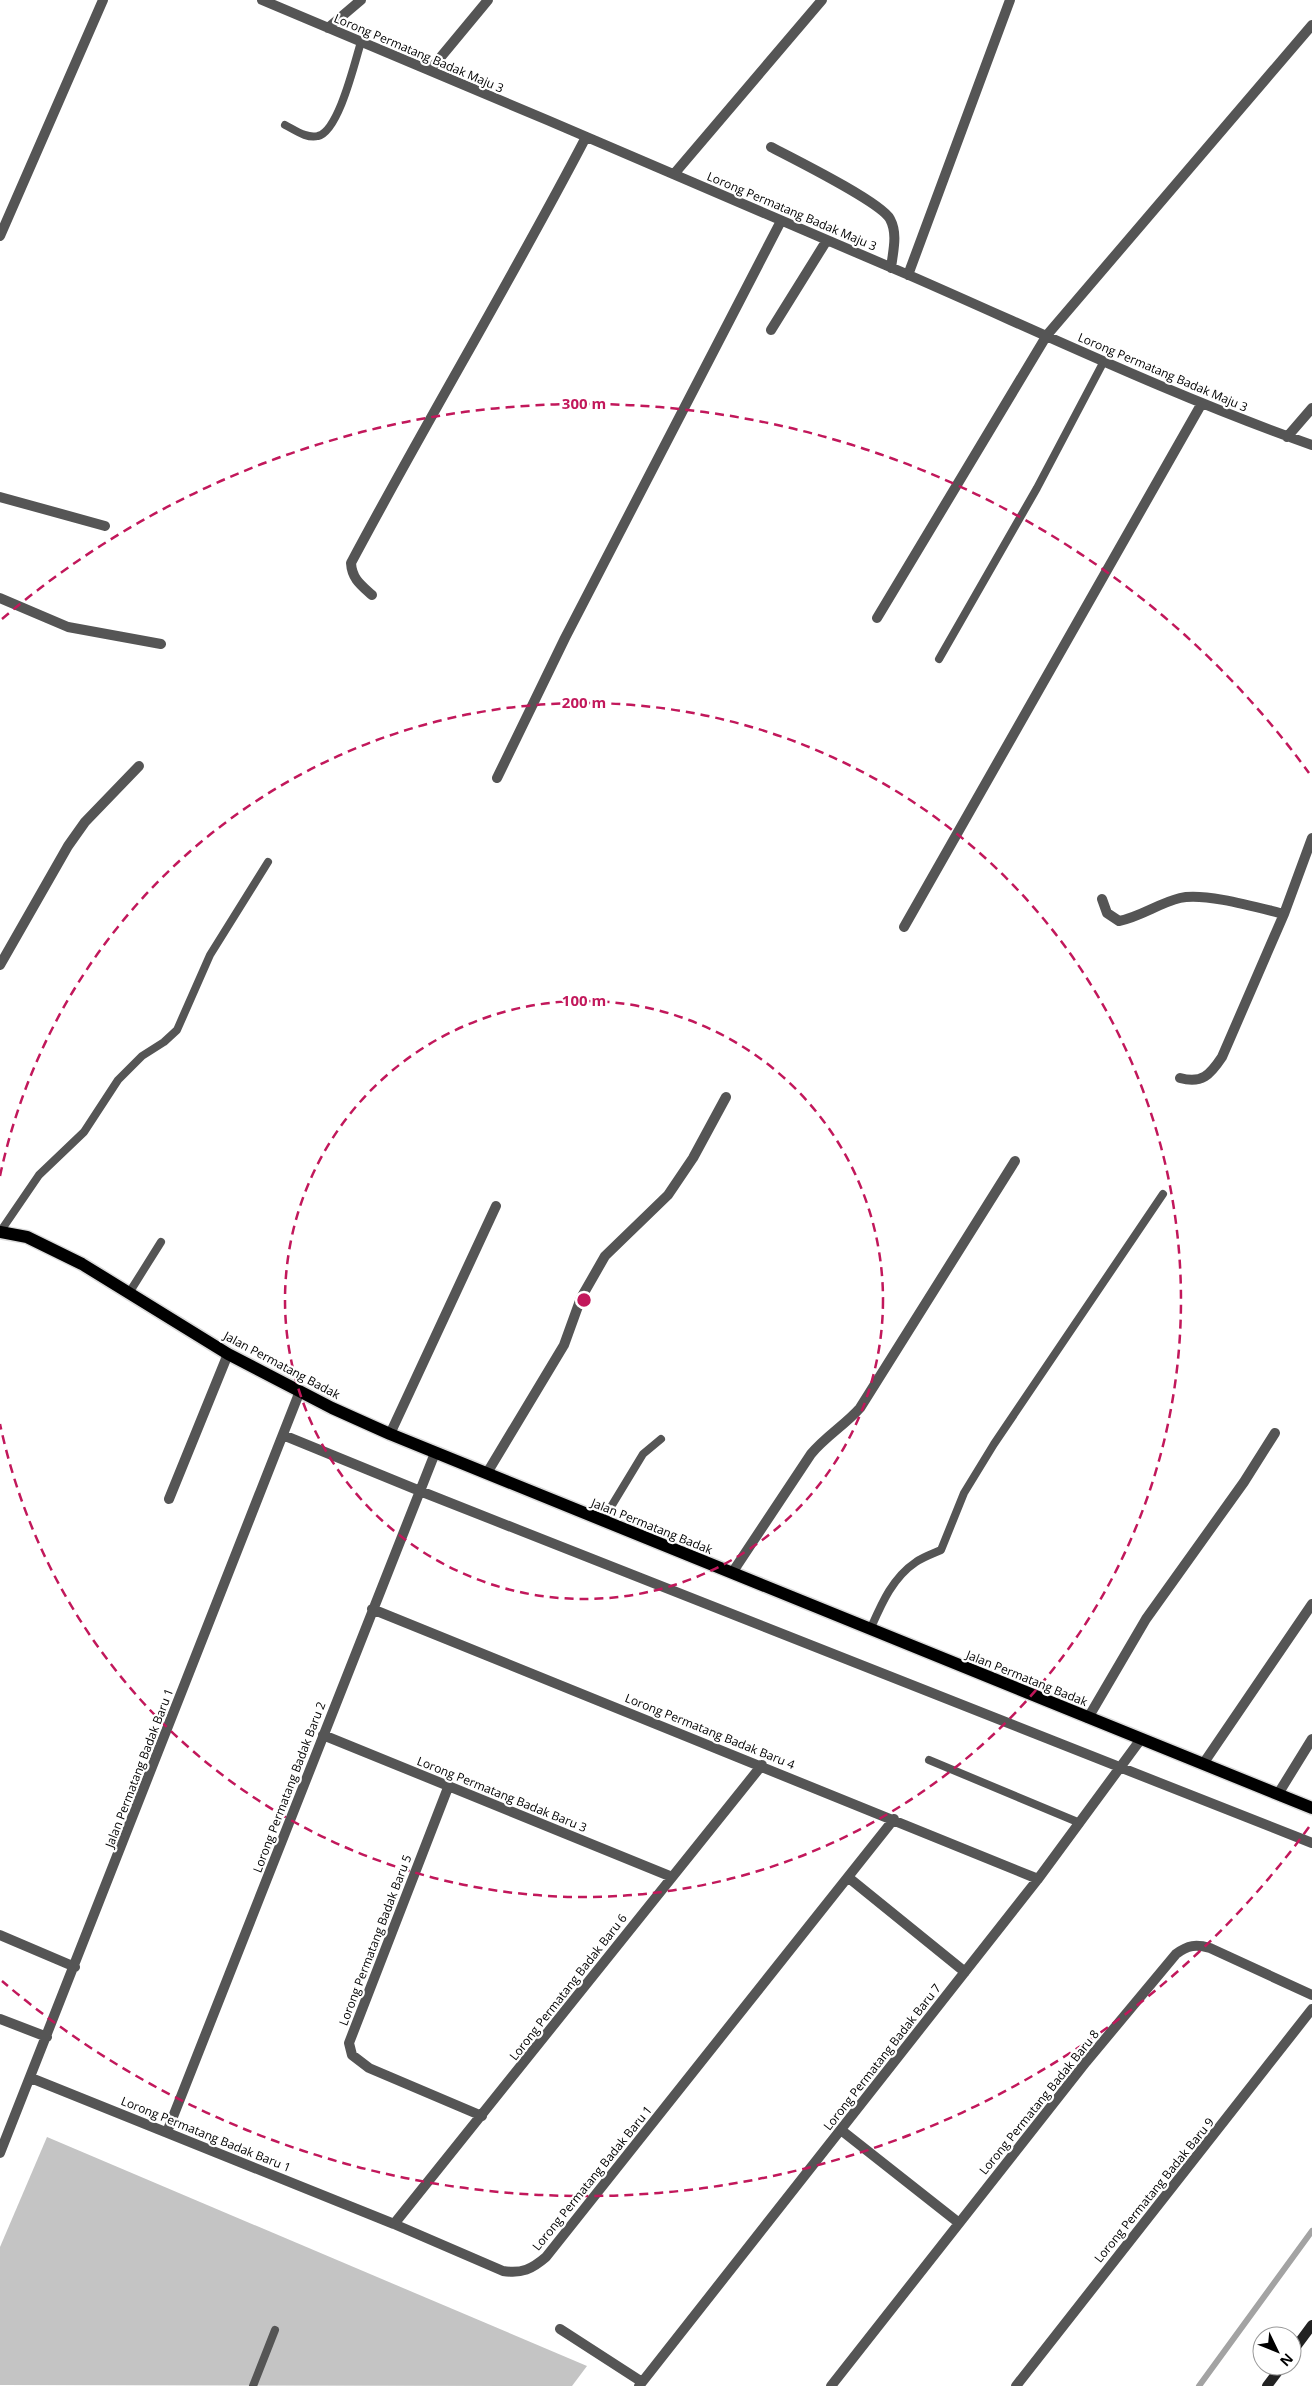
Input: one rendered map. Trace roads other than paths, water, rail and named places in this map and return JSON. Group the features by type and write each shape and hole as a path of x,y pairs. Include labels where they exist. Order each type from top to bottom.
{"main road":[{"name":"Jalan Permatang Badak","path":"0,1232 27,1237 82,1264 228,1354 390,1434 1312,1808"}],"street":[{"path":"0,236 104,0"},
{"name":"Lorong Permatang Badak Maju 3","path":"262,0 674,174 1104,361 1287,437 1312,445"},
{"path":"328,28 361,0"},
{"path":"430,70 488,0"},
{"path":"674,174 822,0"},
{"path":"908,275 1010,0"},
{"path":"877,618 1046,335 1312,25"},
{"path":"372,595 356,581 351,564 401,468 541,223 586,138"},
{"path":"771,146 874,204 889,217 895,235 891,268"},
{"path":"497,778 566,638 781,221"},
{"path":"771,330 827,240"},
{"path":"904,927 1202,402"},
{"path":"1287,437 1312,408"},
{"path":"1,499 105,526"},
{"path":"0,598 68,627 161,644"},
{"path":"0,965 68,846 85,822 139,766"},
{"path":"1180,1078 1191,1081 1202,1079 1214,1070 1222,1057 1284,914 1312,838"},
{"path":"1102,899 1107,912 1119,921 1129,919 1162,903 1186,896 1240,904 1284,914"},
{"path":"487,1473 561,1351 581,1298 605,1256 668,1195 689,1164 726,1096"},
{"path":"732,1573 811,1454 820,1443 850,1420 860,1408 1015,1160"},
{"path":"390,1434 496,1206"},
{"path":"169,1499 228,1354"},
{"name":"Jalan Permatang Badak Baru 1","path":"1,2148 75,1967 300,1391"},
{"path":"1088,1718 1146,1619 1244,1482 1275,1433"},
{"path":"283,1435 420,1491 1312,1843"},
{"name":"Lorong Permatang Badak Baru 2","path":"167,2132 322,1735 435,1453"},
{"path":"1203,1764 1312,1604"},
{"name":"Lorong Permatang Badak Baru 4","path":"372,1609 762,1765 1038,1879"},
{"name":"Lorong Permatang Badak Baru 3","path":"322,1735 672,1877"},
{"name":"Lorong Permatang Badak Baru 7","path":"640,2384 1038,1879 1141,1739"},
{"path":"1278,1794 1312,1740"},
{"name":"Lorong Permatang Badak Baru 6","path":"394,2224 762,1765"},
{"name":"Lorong Permatang Badak Baru 5","path":"449,1785 348,2042 352,2055 369,2068 482,2116"},
{"name":"Lorong Permatang Badak Baru 1","path":"31,2078 394,2224 503,2271 526,2271 546,2257 894,1819"},
{"path":"849,1878 965,1972"},
{"path":"0,1935 75,1967"},
{"name":"Lorong Permatang Badak Baru 8","path":"831,2386 958,2222 1165,1965 1186,1946 1198,1945 1210,1948 1312,1996"},
{"name":"Lorong Permatang Badak Baru 9","path":"1016,2386 1312,2009"},
{"path":"0,2019 47,2037"},
{"path":"841,2130 958,2222"},
{"path":"1302,2338 1312,2325"},
{"path":"560,2329 640,2384"}],"lane":[{"path":"285,126 308,136 319,136 327,130 343,98 361,42"},
{"path":"939,658 1036,488 1104,361"},
{"path":"0,1232 39,1175 84,1132 118,1080 142,1056 164,1042 177,1030 210,955 268,862"},
{"path":"870,1630 887,1592 897,1579 915,1562 940,1550 964,1493 994,1444 1163,1194"},
{"path":"129,1293 162,1242"},
{"path":"603,1520 643,1454 661,1439"},
{"path":"929,1760 1080,1823"},
{"path":"253,2386 275,2330"}],"waterway":[{"path":"1199,2386 1312,2231"}]}
